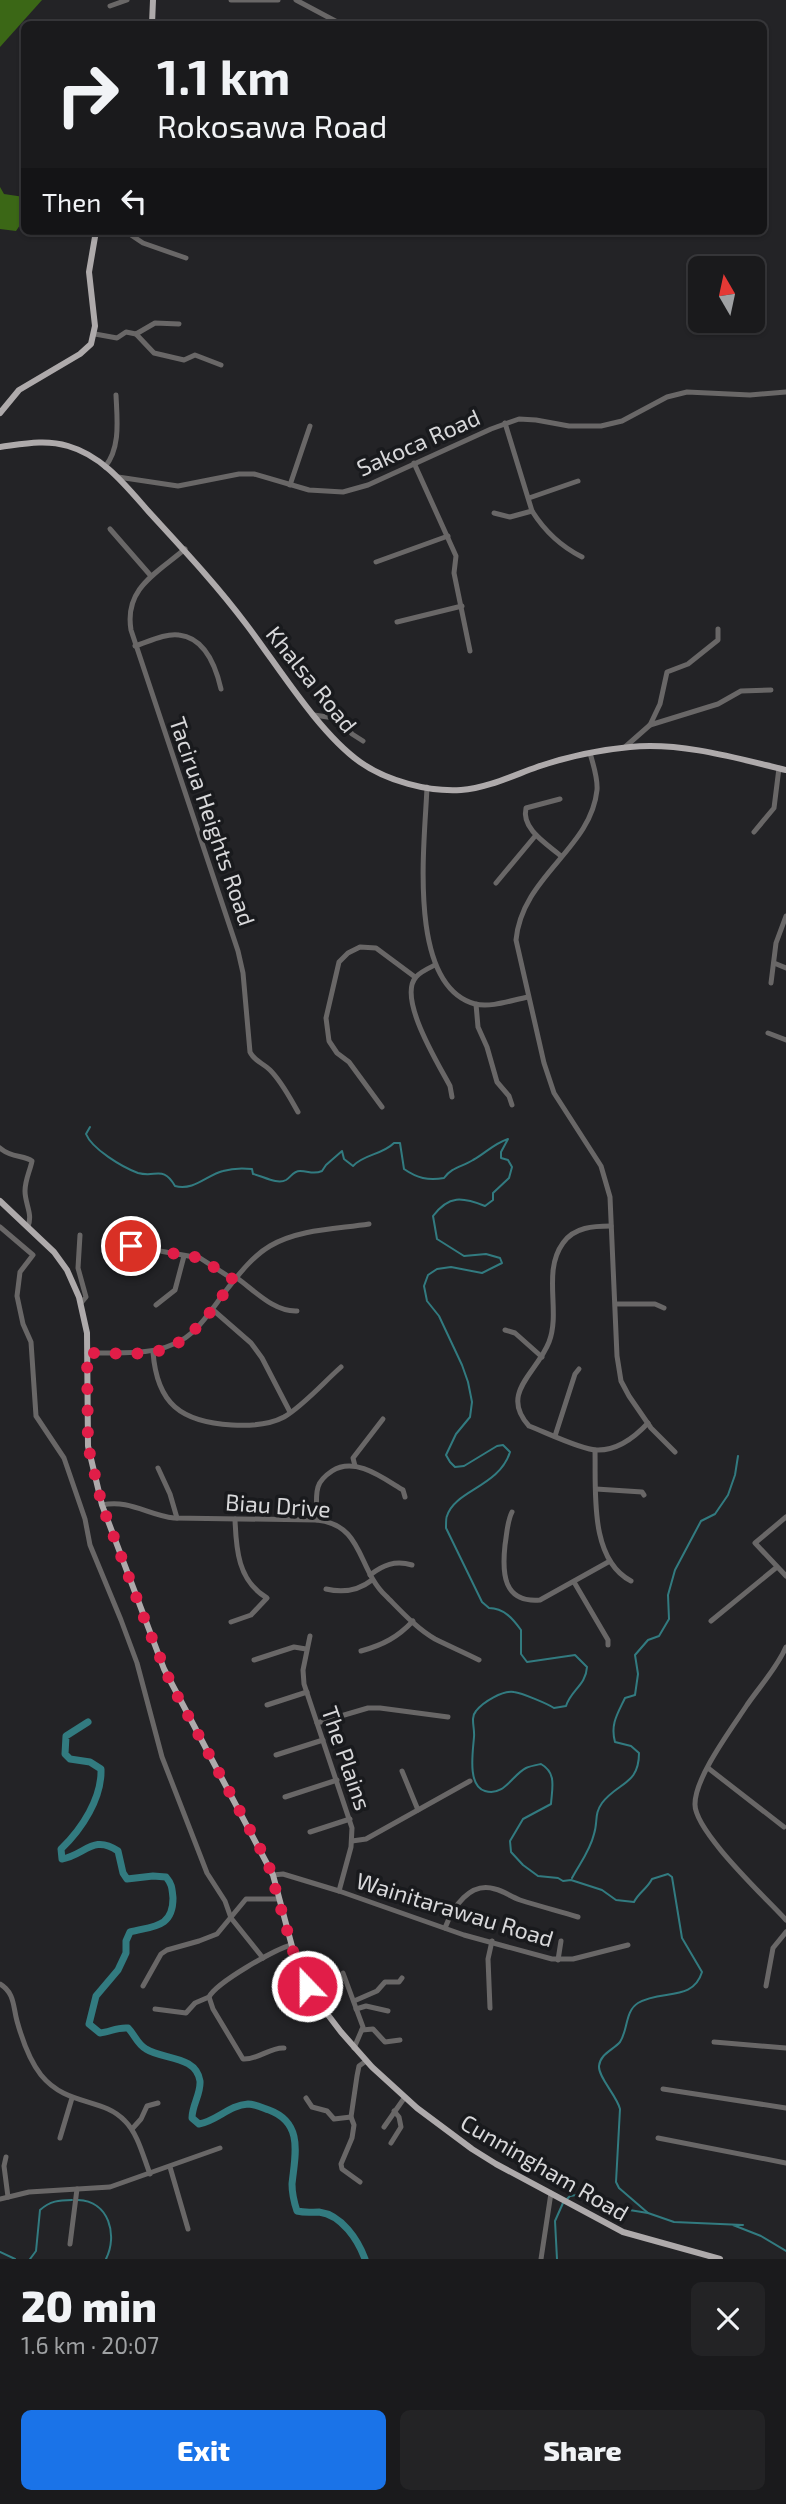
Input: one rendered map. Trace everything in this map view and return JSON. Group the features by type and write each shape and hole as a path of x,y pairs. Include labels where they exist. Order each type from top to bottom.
{"main road":[{"path":"152,21 153,0"},
{"path":"0,413 19,390 85,351 91,344 94,334 89,272 95,235"},
{"name":"Khalsa Road","path":"0,447 37,442 63,444 88,454 118,477 185,549 244,621 327,731 361,763 386,776 427,787 461,790 483,786 539,766 625,747 673,748 713,753 783,769"},
{"name":"Cunningham Road","path":"0,1201 62,1263 81,1303 87,1353 88,1446 102,1505 172,1686 273,1875 299,1971 307,1986 366,2061 442,2128 472,2149 623,2232 720,2259"}],"street":[{"path":"110,6 127,0"},
{"path":"232,0 278,0"},
{"path":"296,0 335,21"},
{"path":"131,235 143,243 186,258"},
{"path":"136,334 155,323 179,324"},
{"path":"94,334 112,339 126,332 136,334 154,353 184,360 195,355 221,365"},
{"name":"Sakoca Road","path":"118,477 178,486 249,474 309,490 343,492 368,485 505,423 527,419 569,426 612,424 667,397 687,392 750,395 786,391"},
{"path":"106,467 112,459 117,435 116,395"},
{"path":"505,423 532,511 540,524 570,551 582,557"},
{"path":"290,485 310,426"},
{"path":"414,463 456,556 454,573 470,651"},
{"path":"528,498 578,481"},
{"path":"494,513 510,517 532,511"},
{"path":"110,529 151,576"},
{"path":"376,562 447,536"},
{"name":"Tacirua Heights Road","path":"185,549 141,586 128,611 135,646 238,951 243,973 250,1052 252,1057 271,1071 298,1112"},
{"path":"397,622 462,606"},
{"path":"625,747 650,725 660,704 667,672 688,664 718,640 718,629"},
{"path":"135,646 178,635 197,642 213,662 221,689"},
{"path":"650,725 718,705 735,693 754,689 772,690"},
{"path":"314,715 341,719 352,734 363,741"},
{"path":"590,753 597,790 591,814 576,841 534,890 517,926 518,955 544,1063 554,1093 601,1166 610,1197 617,1356 621,1381 648,1423 675,1452"},
{"path":"754,832 774,808 783,769"},
{"path":"427,787 423,874 429,941 435,965 455,994 476,1004 528,997"},
{"path":"560,799 526,808 524,812 529,827 561,856"},
{"path":"496,883 536,835"},
{"path":"771,983 776,943 786,916"},
{"path":"382,1107 330,1041 326,1018 339,962 360,947 376,948 415,977"},
{"path":"774,963 786,968"},
{"path":"435,965 415,977 412,988 414,1010 418,1026 450,1086 452,1097"},
{"path":"476,1004 478,1027 497,1082 509,1096 512,1105"},
{"path":"768,1033 786,1040"},
{"path":"0,1149 10,1156 29,1158 32,1161 25,1191 30,1218 27,1226"},
{"path":"87,1353 153,1352 183,1340 195,1330 236,1279 269,1247 300,1234 369,1224"},
{"path":"611,1226 586,1227 564,1241 557,1253 552,1272 550,1341 518,1392 517,1405 522,1418 529,1426 595,1450 622,1444 638,1434 648,1423"},
{"path":"0,1227 33,1255 20,1272 17,1296 23,1324 31,1342 36,1416 64,1458 86,1519 90,1545 136,1663 162,1757 207,1873 225,1901 231,1918 263,1958"},
{"path":"79,1235 78,1268 86,1295 81,1303"},
{"path":"131,1246 208,1262 272,1304 298,1311"},
{"path":"156,1305 175,1290 184,1256"},
{"path":"616,1304 655,1304 664,1308"},
{"path":"212,1309 256,1350 290,1412"},
{"path":"505,1330 515,1333 542,1357"},
{"path":"153,1352 154,1374 169,1402 187,1417 213,1424 239,1426 272,1422 290,1412 341,1367"},
{"path":"555,1436 579,1369"},
{"path":"355,1466 353,1458 383,1419"},
{"path":"595,1450 600,1535 610,1561 631,1581"},
{"path":"317,1520 318,1484 335,1469 345,1465 355,1466 382,1477 403,1490 405,1497"},
{"path":"158,1468 177,1518"},
{"path":"596,1489 642,1492 643,1495"},
{"name":"Biau Drive","path":"102,1505 127,1503 160,1516 177,1518 317,1520 337,1524 354,1542 371,1578 385,1595 433,1638 479,1660"},
{"path":"512,1511 508,1521 503,1566 512,1591 519,1597 529,1601 540,1600 610,1561"},
{"path":"786,1517 755,1543 786,1576"},
{"path":"231,1622 251,1615 267,1598 250,1584 243,1570 237,1548 235,1519"},
{"path":"326,1589 345,1592 356,1590 380,1567 398,1562 412,1565"},
{"path":"711,1621 777,1567"},
{"path":"574,1581 608,1640 608,1645"},
{"path":"361,1651 389,1641 413,1621"},
{"name":"The Plains","path":"310,1636 303,1670 307,1692 350,1819 352,1841 339,1891"},
{"path":"254,1660 293,1647 306,1649"},
{"path":"786,1647 708,1769 697,1791 695,1803 699,1822 706,1832 786,1920"},
{"path":"267,1705 307,1692"},
{"path":"317,1723 368,1708 448,1717"},
{"path":"276,1755 323,1740"},
{"path":"708,1769 783,1827"},
{"path":"402,1772 418,1810"},
{"path":"285,1797 337,1780"},
{"path":"352,1841 366,1839 470,1781"},
{"path":"310,1832 350,1819"},
{"name":"Wainitarawau Road","path":"273,1875 283,1874 445,1928 558,1960 573,1959 628,1945"},
{"path":"445,1928 457,1903 468,1894 486,1887 578,1917"},
{"path":"143,1986 161,1954 210,1938 224,1927 246,1899 279,1899"},
{"path":"766,1986 773,1948 786,1932"},
{"path":"490,2008 488,1959 492,1941"},
{"path":"558,1960 561,1941"},
{"path":"155,2009 186,2013 195,2003 209,1997 222,1983 263,1958 292,1945"},
{"path":"344,1973 362,2030 354,2048"},
{"path":"354,2001 377,1991 385,1982 398,1982 402,1978"},
{"path":"0,1984 7,1988 12,1996 16,2020 40,2074 69,2096 114,2112 132,2129 150,2174"},
{"path":"209,1997 243,2059 255,2058 277,2048 284,2048"},
{"path":"356,2009 366,2006 388,2011"},
{"path":"362,2030 373,2029 385,2042 400,2040"},
{"path":"714,2042 786,2048"},
{"path":"359,2182 342,2169 341,2164 352,2138 354,2125 351,2117 358,2069 366,2061"},
{"path":"663,2089 786,2108"},
{"path":"60,2138 69,2096"},
{"path":"384,2127 405,2097"},
{"path":"306,2098 312,2107 327,2111 334,2119 351,2117"},
{"path":"132,2129 147,2106 158,2103"},
{"path":"384,2110 394,2112 399,2117 401,2127 391,2143"},
{"path":"658,2138 786,2163"},
{"path":"0,2199 43,2191 110,2186 220,2148"},
{"path":"6,2157 4,2166 8,2197"},
{"path":"170,2167 188,2229"},
{"path":"70,2244 77,2189"},
{"path":"541,2259 551,2193"}],"green space":[{"path":"0,0 42,0 21,21 0,47"},
{"path":"0,187 4,194 21,197 21,224 16,231 0,229"}],"waterway":[{"path":"90,1127 86,1134 89,1140 108,1157 138,1173 163,1174 175,1186 182,1187 238,1168 252,1169 253,1174 282,1181 298,1171 322,1171 342,1151 344,1159 353,1166 394,1143 400,1143 404,1169 423,1178 444,1178 454,1169 508,1139 501,1158 508,1160 512,1167 509,1178 493,1193 493,1200 485,1206 463,1200 450,1201 433,1216 437,1239 464,1256 486,1254 500,1258 502,1263 482,1273 451,1267 437,1269 428,1275 424,1286 427,1301 439,1316 462,1365 472,1402 470,1417 456,1434 446,1455 455,1467 464,1466 497,1446 503,1445 510,1452 497,1473 452,1507 446,1528 482,1602 489,1608 508,1615 521,1630 521,1654 527,1662 575,1655 587,1667 584,1678 566,1706 554,1708 529,1696 509,1692 494,1697 479,1708 473,1720 473,1775 479,1788 492,1792 503,1788 529,1767 541,1764 549,1772 552,1781 551,1804 523,1819 510,1841 511,1852 538,1876 571,1880 602,1890 616,1900 634,1902 652,1879 668,1874 672,1877 682,1938 702,1972 691,1988 675,1994 656,1996 634,2006 620,2042 604,2055 600,2062 601,2076 620,2109 616,2182 619,2188 648,2213 674,2222 743,2225 733,2225 761,2236 786,2251"},
{"path":"572,1878 590,1846 602,1803 632,1777 638,1763 639,1753 631,1746 615,1742 613,1730 625,1698 635,1695 638,1674 635,1655 648,1640 659,1636 669,1619 668,1595 675,1570 701,1521 715,1514 728,1495 738,1456"},
{"path":"88,1722 66,1736 65,1754 70,1759 90,1762 101,1769 98,1791 89,1812 61,1849 62,1859 95,1845 109,1846 118,1851 127,1879 166,1877 173,1898 170,1915 160,1924 130,1932 126,1941 126,1953 118,1970 96,1996 89,2024 100,2033 128,2028 146,2049 186,2062 192,2067 200,2081 192,2118 199,2124 235,2107 248,2104 262,2107 280,2116 288,2123 295,2141 292,2187 297,2211 319,2212 335,2218 348,2230 365,2259"},
{"path":"567,2199 584,2194 617,2208 648,2213"},
{"path":"30,2259 36,2251 40,2210 55,2202 72,2200"},
{"path":"78,2200 97,2206 108,2221 111,2240 106,2259"},
{"path":"557,2259 555,2221 563,2203"},
{"path":"0,2252 15,2259"}],"route":[{"path":"131,1246 200,1258 234,1280 207,1316 183,1340 153,1352 87,1353 88,1446 102,1505 157,1652 172,1686 268,1863 297,1965 307,1986"}]}
